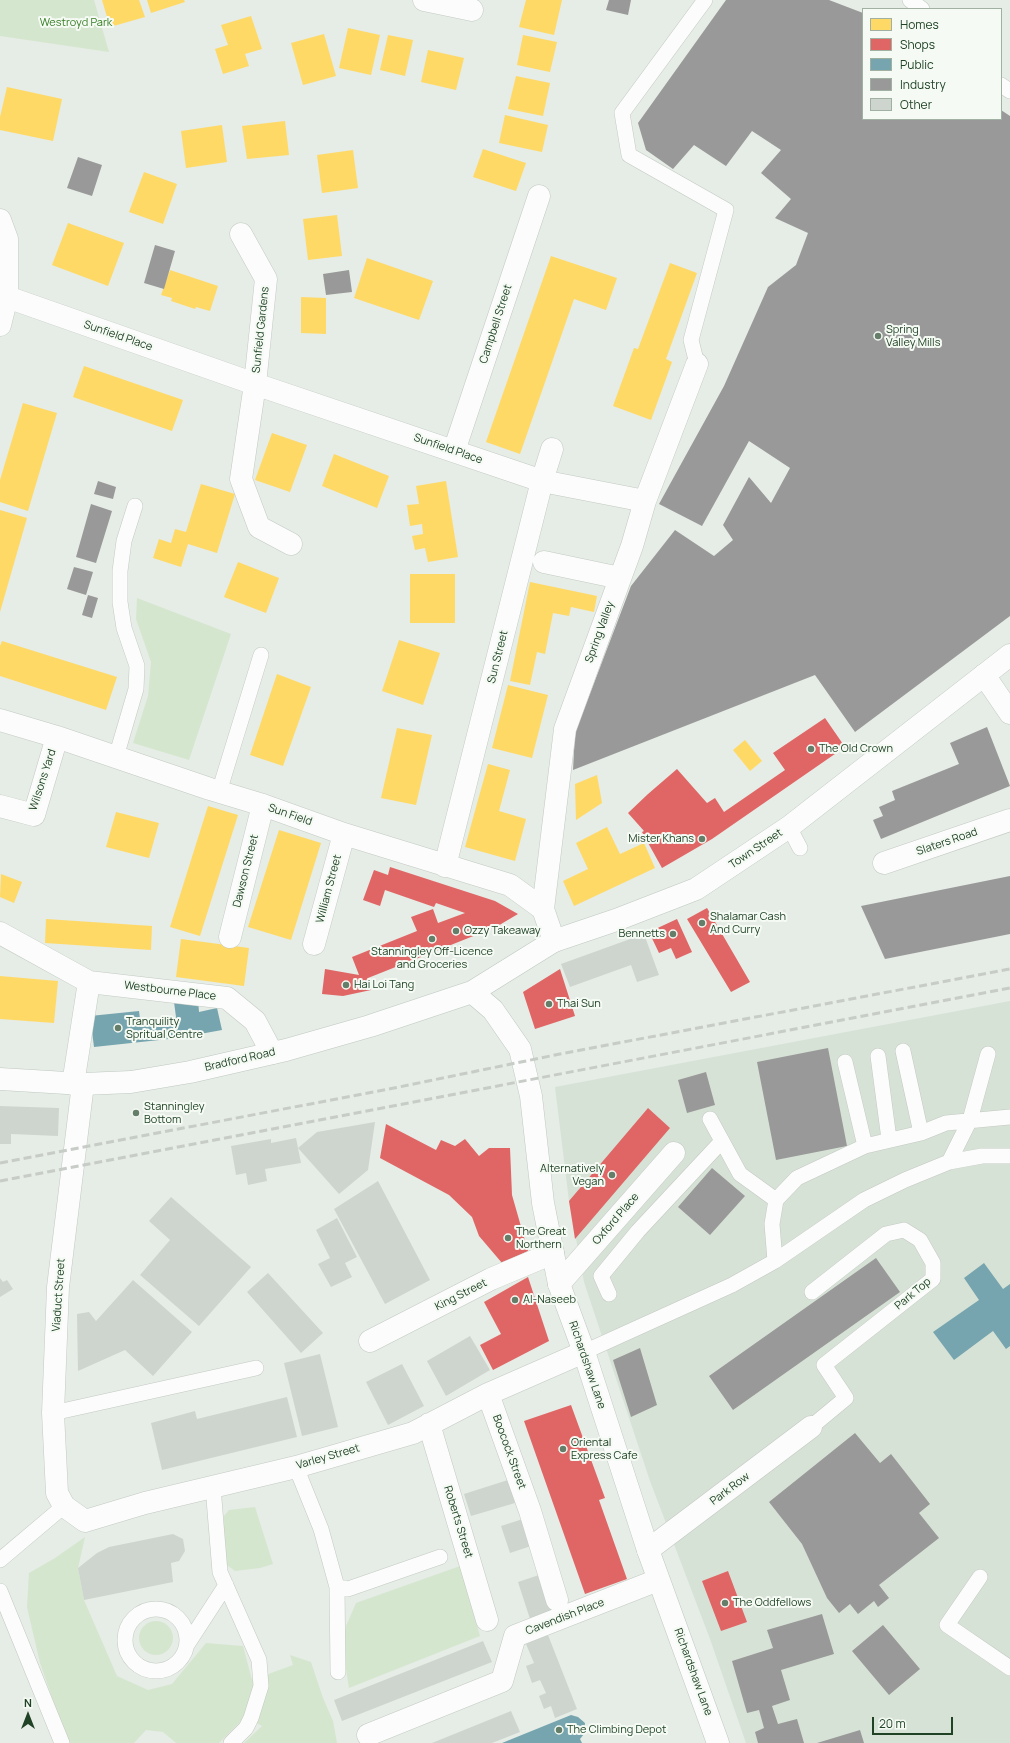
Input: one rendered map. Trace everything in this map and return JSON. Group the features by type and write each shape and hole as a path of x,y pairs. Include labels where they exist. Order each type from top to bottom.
{"street":[{"path":"424,0 472,10"},
{"name":"Campbell Street","path":"454,451 539,196"},
{"path":"0,220 7,239 7,297 0,325"},
{"name":"Sunfield Gardens","path":"241,234 266,278 255,384"},
{"name":"Sunfield Place","path":"7,297 255,384 542,481 645,501"},
{"name":"Spring Valley","path":"543,909 564,730 632,546 645,501 697,364"},
{"path":"255,384 241,479 259,527 291,544"},
{"name":"Sun Street","path":"445,866 542,481 552,449"},
{"path":"544,562 620,578"},
{"name":"Town Street","path":"472,992 554,941 616,920 696,889 789,827 1010,656"},
{"path":"984,675 1010,713"},
{"name":"Sun Field","path":"0,720 263,805 344,834 510,885 543,909"},
{"name":"Wilsons Yard","path":"0,806 34,815 56,737"},
{"name":"Dawson Street","path":"230,937 263,805"},
{"name":"Slaters Road","path":"884,863 1010,820"},
{"name":"William Street","path":"314,944 344,834"},
{"path":"543,909 554,941"},
{"name":"Westbourne Place","path":"0,933 89,982 227,998 255,1021 272,1053"},
{"path":"78,1084 89,982"},
{"name":"Bradford Road","path":"0,1079 78,1084 131,1082 190,1072 272,1053 370,1026 472,992"},
{"name":"Richardshaw Lane","path":"472,992 493,1010 520,1049 531,1096 543,1203 559,1284 584,1352 658,1580 687,1654 718,1743"},
{"name":"Viaduct Street","path":"64,1506 56,1493 53,1413 58,1287 78,1084"},
{"name":"Oxford Place","path":"559,1284 674,1153"},
{"name":"King Street","path":"370,1341 491,1279 552,1253"},
{"name":"Varley Street","path":"64,1506 85,1521 145,1503 296,1467 413,1433 488,1394 584,1352"},
{"name":"Boocock Street","path":"488,1394 530,1511 557,1600"},
{"name":"Roberts Street","path":"429,1424 487,1620"},
{"name":"Park Row","path":"648,1550 811,1427"},
{"name":"Cavendish Place","path":"368,1735 502,1681 515,1636 658,1580"}],"lane":[{"path":"697,364 691,340 726,210 629,155 622,113 705,0"},
{"path":"910,0 921,8"},
{"path":"116,757 136,689 137,666 124,628 120,602 120,571 124,541 135,506"},
{"path":"219,792 261,655"},
{"path":"789,827 800,848"},
{"path":"903,1051 921,1133"},
{"path":"949,1162 970,1120 988,1054"},
{"path":"878,1056 889,1139"},
{"path":"845,1062 865,1146"},
{"path":"775,1261 772,1224 776,1200 797,1178 865,1146 889,1139 921,1133 946,1123 1010,1117"},
{"path":"710,1119 740,1174 776,1200"},
{"path":"609,1294 601,1276 638,1231 722,1141"},
{"path":"584,1352 732,1285 775,1261 864,1200 905,1180 949,1162 982,1156 1010,1156"},
{"name":"Park Top","path":"811,1427 846,1398 824,1365 933,1279 933,1262 920,1240 904,1230 886,1234 812,1292"},
{"path":"53,1413 256,1368"},
{"path":"296,1467 321,1529 337,1587 338,1672"},
{"path":"213,1487 220,1572 259,1660 261,1686 251,1718 246,1728 231,1743"},
{"path":"0,1560 64,1506"},
{"path":"337,1587 348,1590 440,1557"},
{"path":"980,1577 946,1625 1010,1668"},
{"path":"187,1644 187,1634 184,1624 177,1616 168,1610 158,1608 147,1609 137,1614 130,1622 126,1632 125,1642 127,1652 133,1661 150,1671 160,1671 170,1668 178,1662 184,1654 187,1644 226,1585"},
{"path":"0,1591 62,1743"}],"shaded area":[{"path":"1010,1001 1010,1743 746,1743 710,1639 650,1481 584,1282 569,1201 555,1087"}],"green space":[{"name":"Westroyd Park","path":"0,0 94,0 109,52 0,36"},
{"path":"137,598 231,634 189,760 133,743 148,696 151,662 136,619"},
{"path":"255,1507 273,1564 260,1568 235,1571 223,1562 224,1516 229,1510"},
{"path":"85,1537 78,1568 84,1600 117,1676 148,1690 172,1684 206,1643 243,1646 252,1680 293,1665 290,1655 311,1662 323,1698 333,1721 337,1743 244,1743 262,1726 245,1717 219,1743 176,1743 163,1732 146,1730 134,1743 68,1743 40,1663 27,1607 29,1573 55,1558"},
{"path":"460,1566 480,1636 349,1688 342,1645 346,1626 356,1603"},
{"path":"153,1621 159,1621 163,1622 170,1628 173,1638 172,1645 166,1652 159,1655 153,1655 149,1654 142,1648 139,1641 139,1635 140,1631 146,1624"}],"building: Homes":[{"path":"102,0 139,0 145,17 110,27"},
{"path":"147,0 184,0 185,2 151,13"},
{"path":"526,0 562,0 554,35 519,27"},
{"path":"251,16 262,49 245,54 249,66 223,74 215,49 228,45 221,25"},
{"path":"348,28 380,35 371,75 339,68"},
{"path":"324,34 336,76 303,85 291,43"},
{"path":"388,35 413,40 405,76 380,70"},
{"path":"523,35 557,42 550,72 517,65"},
{"path":"428,50 464,58 456,90 421,82"},
{"path":"516,76 550,83 543,116 508,109"},
{"path":"7,87 62,99 53,141 0,130 0,117"},
{"path":"505,115 548,125 542,152 499,143"},
{"path":"285,121 289,155 247,159 242,126"},
{"path":"222,125 227,162 186,168 181,131"},
{"path":"483,149 526,163 516,191 473,177"},
{"path":"353,150 358,188 322,193 317,155"},
{"path":"144,172 177,184 163,224 129,212"},
{"path":"337,215 342,256 308,260 303,219"},
{"path":"68,223 124,243 108,286 52,265"},
{"path":"551,256 617,278 606,310 574,299 520,454 486,442"},
{"path":"367,258 433,281 419,320 354,298"},
{"path":"670,263 697,273 666,359 672,362 651,420 613,406 634,348 638,349"},
{"path":"170,270 218,286 210,311 196,307 195,309 171,301 172,298 161,295"},
{"path":"301,297 326,298 326,334 301,333"},
{"path":"84,366 183,400 172,431 73,397"},
{"path":"23,403 57,413 28,511 0,502 0,480"},
{"path":"272,433 307,445 290,492 255,480"},
{"path":"334,454 389,476 377,508 322,486"},
{"path":"446,481 458,557 428,562 425,548 415,550 412,536 423,534 422,524 410,526 407,505 419,504 416,486"},
{"path":"201,484 235,494 217,553 188,544 181,567 153,558 159,539 171,543 175,529 186,532"},
{"path":"0,510 27,518 0,612"},
{"path":"238,562 279,578 266,613 224,597"},
{"path":"410,574 455,574 455,623 410,623"},
{"path":"530,582 597,596 594,612 571,607 569,616 553,613 545,654 537,652 530,685 510,681"},
{"path":"399,640 440,653 423,705 382,691"},
{"path":"2,641 117,677 106,710 0,676 0,646"},
{"path":"277,674 311,687 283,766 250,755"},
{"path":"508,685 548,695 532,758 492,748"},
{"path":"397,728 432,735 416,805 381,798"},
{"path":"745,740 762,761 750,771 733,750"},
{"path":"488,764 510,770 499,811 526,819 515,861 465,847"},
{"path":"597,775 602,803 576,820 575,784"},
{"path":"208,806 238,815 200,936 170,927"},
{"path":"116,812 159,823 149,858 106,847"},
{"path":"607,827 620,854 644,843 655,868 574,906 563,881 588,869 576,843"},
{"path":"279,830 321,843 291,940 248,927"},
{"path":"1,874 22,882 14,903 0,897"},
{"path":"46,919 152,926 151,950 45,943"},
{"path":"181,939 249,948 244,986 176,977"},
{"path":"0,976 58,981 54,1023 0,1019"}],"building: Shops":[{"path":"825,718 845,747 712,839 662,868 642,832 644,831 628,813 648,794 677,769 707,803 715,798 724,812 785,770 773,753"},
{"path":"390,867 495,901 518,914 496,927 368,978 371,990 343,996 322,994 325,969 359,975 352,957 417,931 411,917 433,909 438,923 465,913 436,903 434,907 385,890 380,906 363,900 374,870 388,875"},
{"path":"707,908 750,982 731,992 687,919"},
{"path":"677,919 692,952 676,959 671,948 659,953 649,932"},
{"name":"Thai Sun","path":"560,969 575,1016 535,1029 523,992"},
{"path":"648,1108 670,1128 575,1239 569,1201"},
{"path":"386,1124 436,1150 441,1140 455,1146 465,1139 479,1156 489,1148 510,1148 512,1195 528,1251 502,1263 479,1236 472,1217 449,1195 380,1158"},
{"path":"528,1277 549,1341 493,1370 480,1345 501,1334 484,1302"},
{"path":"571,1405 605,1498 599,1500 627,1579 585,1594 524,1421"},
{"name":"The Oddfellows","path":"728,1571 747,1622 721,1631 702,1581"}],"building: Public":[{"path":"198,999 199,1012 217,1008 222,1030 178,1038 94,1047 90,1016 139,1011 140,1019 176,1017 174,1002"},
{"path":"984,1263 1003,1289 1010,1284 1010,1346 1006,1349 993,1331 954,1360 933,1332 979,1300 964,1278"},
{"name":"The Climbing Depot","path":"571,1715 578,1717 585,1723 584,1734 580,1739 582,1743 502,1743"}],"building: Industry":[{"path":"609,0 631,0 628,15 606,10"},
{"name":"Spring Valley Mills","path":"726,0 829,0 862,13 862,120 1002,120 1002,111 1010,116 1010,616 855,732 815,675 573,770 575,733 631,586 675,530 714,556 733,540 723,525 749,477 771,503 790,468 749,441 702,526 659,504 724,386 768,287 796,265 808,233 775,218 791,199 761,173 781,150 752,131 726,166 694,145 673,169 646,150 638,123"},
{"path":"78,157 102,165 92,196 67,188"},
{"path":"155,245 175,251 164,289 144,283"},
{"path":"349,270 352,292 326,295 323,274"},
{"path":"98,481 116,487 113,499 94,494"},
{"path":"91,504 112,511 96,563 76,557"},
{"path":"74,567 93,572 86,595 67,589"},
{"path":"88,595 98,598 92,618 82,615"},
{"path":"987,727 1010,786 881,839 873,820 883,816 879,807 895,800 892,791 959,764 950,743"},
{"path":"1010,876 1010,934 885,959 861,906"},
{"path":"828,1048 847,1146 776,1160 757,1062"},
{"path":"706,1072 715,1105 687,1113 678,1080"},
{"path":"712,1168 745,1196 710,1235 678,1207"},
{"path":"876,1258 900,1292 733,1410 709,1376"},
{"path":"640,1348 657,1405 631,1417 613,1360"},
{"path":"855,1433 880,1463 891,1454 930,1504 919,1513 939,1538 879,1585 889,1598 878,1607 874,1601 858,1614 850,1604 839,1613 827,1598 802,1544 769,1502"},
{"path":"822,1614 834,1654 781,1670 790,1700 772,1706 778,1724 797,1719 804,1743 758,1743 755,1732 764,1728 759,1710 747,1713 732,1661 773,1648 767,1630"},
{"path":"883,1625 920,1669 889,1695 852,1651"},
{"path":"860,1730 864,1743 817,1743"}],"building: Other":[{"path":"644,934 659,975 637,982 631,965 570,987 561,964"},
{"path":"0,1106 59,1108 58,1136 11,1134 11,1144 0,1144"},
{"path":"375,1122 368,1170 339,1194 298,1148 317,1132"},
{"path":"296,1138 301,1163 265,1169 267,1181 248,1185 246,1173 236,1175 231,1146 271,1139 271,1143"},
{"path":"378,1181 430,1280 385,1304 334,1209"},
{"path":"171,1197 251,1267 199,1326 140,1275 170,1240 149,1221"},
{"path":"337,1218 357,1257 345,1263 352,1277 331,1287 318,1264 330,1258 316,1230"},
{"path":"268,1273 323,1333 301,1353 247,1292"},
{"path":"0,1278 3,1282 7,1280 13,1289 0,1297"},
{"path":"133,1280 192,1332 153,1376 125,1350 78,1371 77,1314 89,1312 96,1321"},
{"path":"470,1336 490,1370 446,1396 427,1361"},
{"path":"320,1354 338,1427 302,1436 284,1363"},
{"path":"402,1364 424,1406 388,1425 366,1382"},
{"path":"287,1397 297,1437 162,1470 151,1423 195,1411 197,1419"},
{"path":"508,1480 515,1503 471,1516 464,1494"},
{"path":"523,1519 531,1546 510,1553 501,1526"},
{"path":"173,1534 183,1539 185,1551 179,1561 171,1563 173,1582 84,1600 78,1568 97,1553 109,1547"},
{"path":"539,1575 553,1615 531,1622 518,1582"},
{"path":"548,1635 577,1709 555,1718 551,1706 544,1709 539,1696 546,1693 540,1680 532,1683 526,1666 534,1663 526,1644"},
{"path":"483,1641 492,1662 342,1721 334,1700"},
{"path":"511,1711 520,1732 492,1743 432,1743"}],"railway":[{"path":"0,1163 394,1088 560,1054 1010,969"},
{"path":"0,1181 1010,988"}],"place":[{"name":"Spring Valley Mills","path":"878,336"},
{"name":"The Old Crown","path":"811,749"},
{"name":"Mister Khans","path":"702,839"},
{"name":"Shalamar Cash And Curry","path":"702,923"},
{"name":"Ozzy Takeaway","path":"456,931"},
{"name":"Bennetts","path":"673,934"},
{"name":"Stanningley Off-Licence and Groceries","path":"432,939"},
{"name":"Hai Loi Tang","path":"346,985"},
{"name":"Thai Sun","path":"549,1004"},
{"name":"Tranquility Spritual Centre","path":"118,1028"},
{"name":"Stanningley Bottom","path":"136,1113"},
{"name":"Alternatively Vegan","path":"612,1175"},
{"name":"The Great Northern","path":"508,1238"},
{"name":"Al-Naseeb","path":"515,1300"},
{"name":"Oriental Express Cafe","path":"563,1449"},
{"name":"The Oddfellows","path":"725,1603"},
{"name":"The Climbing Depot","path":"559,1730"}]}
